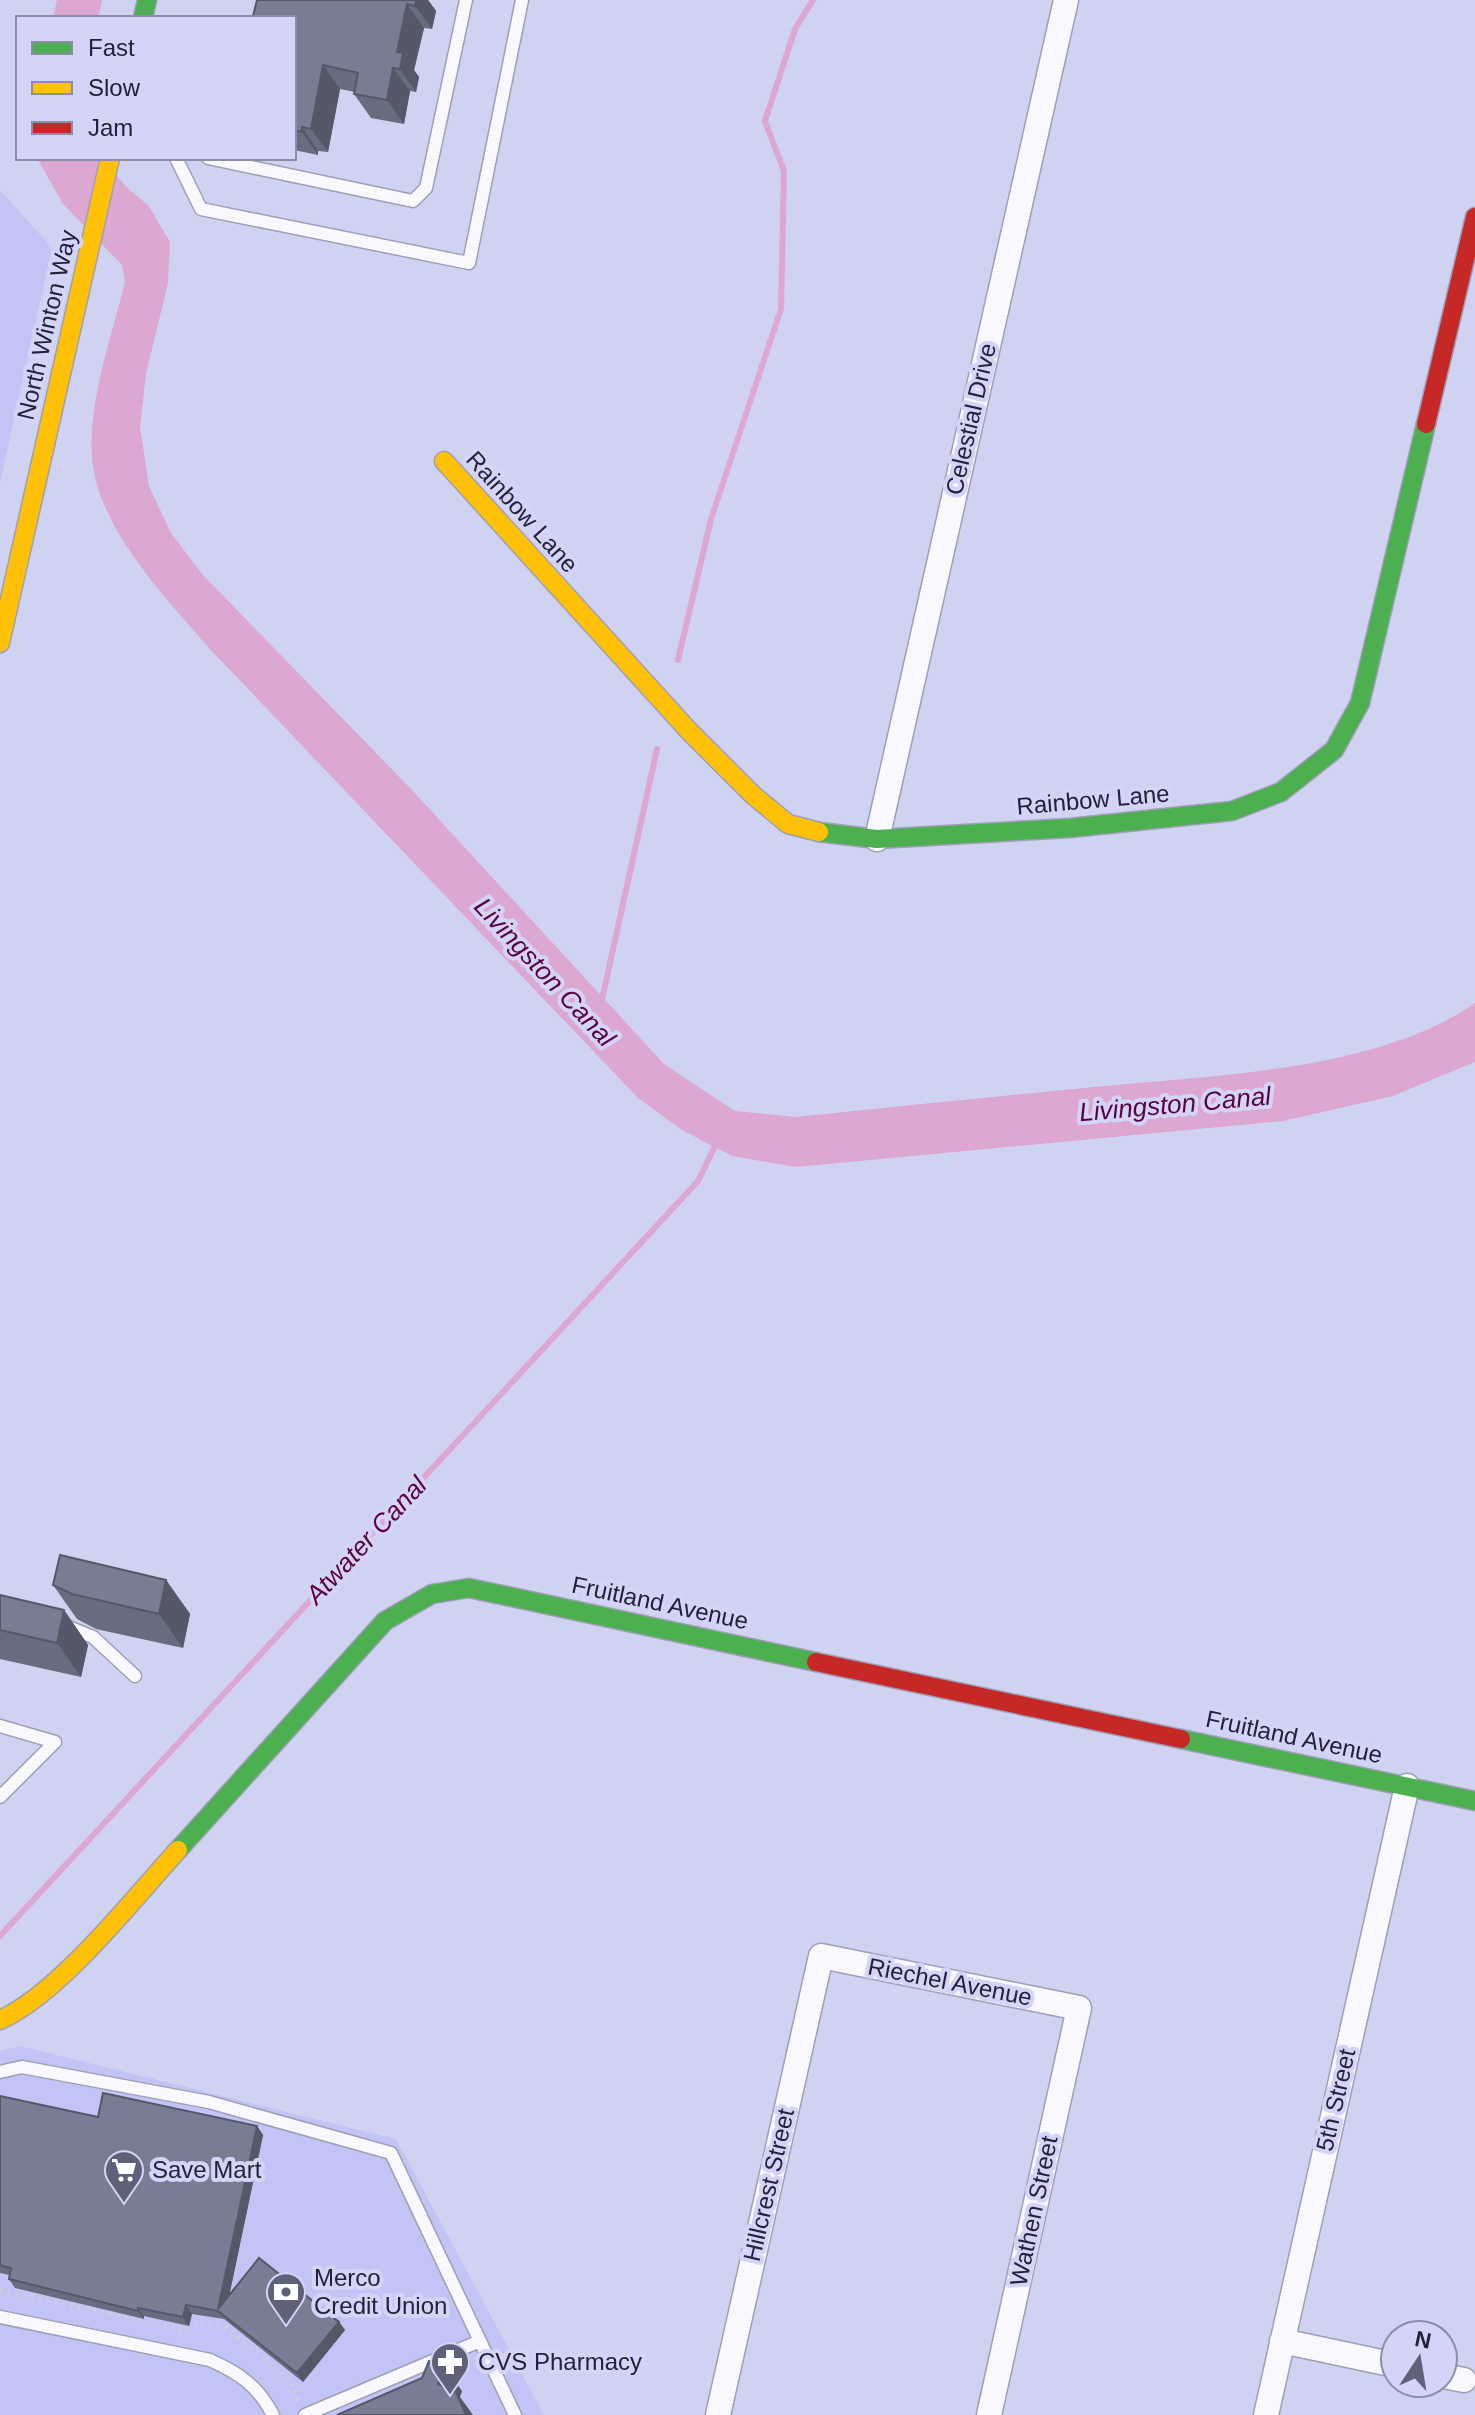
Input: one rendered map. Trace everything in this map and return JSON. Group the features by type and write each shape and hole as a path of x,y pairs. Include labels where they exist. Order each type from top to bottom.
{"street":[{"name":"Celestial Drive","path":"877,839 1066,0"},
{"name":"North Winton Way","path":"0,643 110,160"},
{"name":"Rainbow Lane","path":"444,461 682,724 753,795 788,824 836,837 877,839 1070,828 1232,811 1281,792 1334,750 1360,703 1475,217"},
{"name":"Fruitland Avenue","path":"0,2020 18,2012 83,1954 385,1621 432,1594 469,1588 1475,1801"},
{"name":"5th Street","path":"1266,2415 1407,1786"},
{"name":"Riechel Avenue","path":"821,1956 1079,2008"},
{"name":"Hillcrest Street","path":"718,2415 821,1956"},
{"name":"Wathen Street","path":"989,2415 1079,2008"},
{"path":"1282,2341 1379,2362"}],"lane":[{"path":"226,160 252,163 413,201 426,188 466,0"},
{"path":"177,160 201,209 469,263 522,0"},
{"path":"52,1616 93,1637 135,1676"},
{"path":"0,1726 55,1742 0,1797"},
{"path":"0,2072 22,2067 209,2102 391,2153 515,2415"},
{"path":"0,2317 210,2360 241,2374 263,2396 273,2415"},
{"path":"305,2415 480,2341"}],"path":[{"path":"0,2290 185,2330 198,2322 225,2327 291,2380 305,2415"}],"shaded area":[{"path":"0,190 52,248 0,483"},
{"path":"20,2046 396,2139 544,2415 0,2415 0,2051"}],"water":[{"path":"57,0 102,0 98,16 53,16"},
{"name":"Livingston Canal","path":"38,160 105,160 126,187 148,205 170,242 168,283 146,374 140,427 149,486 171,533 202,574 410,788 664,1064 735,1111 796,1117 1297,1066 1393,1043 1436,1025 1475,1003 1475,1062 1393,1096 1283,1121 796,1167 732,1156 682,1130 638,1098 209,648 128,549 104,504 92,458 94,408 125,282 122,265 63,204"}],"building":[{"path":"257,0 416,0 415,6 407,4 397,52 403,53 400,69 393,68 387,100 354,94 358,73 323,65 311,129 302,127 302,132 296,130 296,16 253,16"},
{"path":"60,1555 166,1580 159,1614 72,1594 53,1585"},
{"path":"0,1595 64,1610 57,1643 0,1630"},
{"name":"Save Mart","path":"103,2093 257,2126 218,2309 259,2258 339,2322 297,2373 218,2311 186,2305 183,2317 138,2308 138,2311 9,2279 11,2268 0,2265 0,2096 98,2117"},
{"path":"429,2361 445,2367 438,2384 456,2392 466,2415 337,2415 422,2378"}],"waterway":[{"path":"678,660 711,519 781,309 784,171 765,121 795,29 813,0"},
{"name":"Livingston Canal","path":"601,1004 657,749"},
{"name":"Atwater Canal","path":"0,1936 698,1181 717,1142"}],"traffic: fast":[{"path":"143,16 147,0"},
{"path":"819,832 877,839 1070,828 1232,811 1281,792 1334,750 1360,703 1426,424"},
{"path":"178,1850 385,1621 432,1594 469,1588 816,1662"},
{"path":"1181,1739 1475,1801"}],"traffic: slow":[{"path":"0,643 110,160"},
{"path":"444,461 690,732 753,795 788,824 819,832"},
{"path":"0,2020 23,2007 70,1968 178,1850"}],"traffic: jam":[{"path":"1426,424 1475,217"},
{"path":"816,1662 1181,1739"}],"place":[{"name":"Save Mart","path":"124,2204"},
{"name":"Merco Credit Union","path":"286,2326"},
{"name":"CVS Pharmacy","path":"450,2396"}]}
